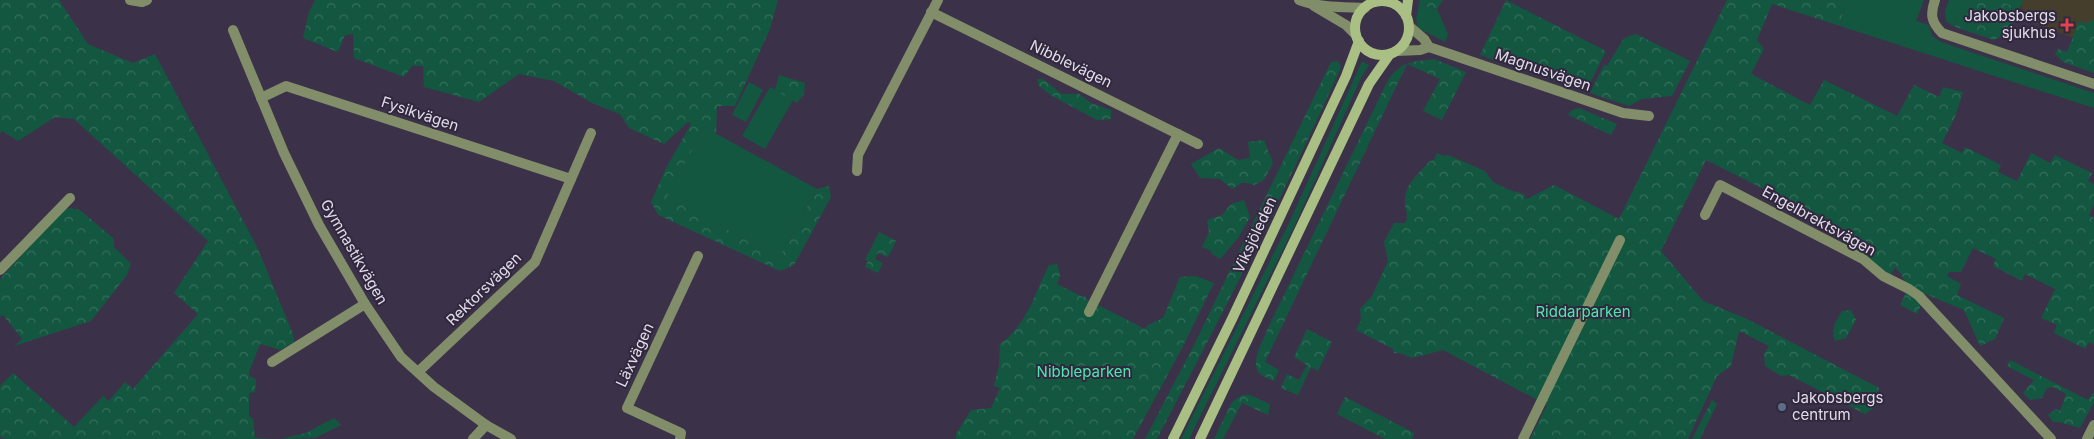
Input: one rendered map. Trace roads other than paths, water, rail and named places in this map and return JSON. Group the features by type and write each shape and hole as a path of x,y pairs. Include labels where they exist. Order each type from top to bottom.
{"main road":[{"path":"1408,0 1408,21 1408,36 1403,46 1393,52 1382,55 1368,51 1357,38 1356,25 1359,16 1365,8 1375,1 1396,5 1408,21"},
{"name":"Viksjöleden","path":"1174,439 1346,76 1357,38"},
{"path":"1200,439 1369,84 1393,52"}],"street":[{"path":"130,0 142,2 147,0"},
{"path":"857,171 858,155 938,0"},
{"path":"1299,0 1332,7 1365,8"},
{"path":"1935,0 1932,20 1942,33 2094,84"},
{"path":"1311,4 1346,25 1357,38"},
{"name":"Nibblevägen","path":"931,12 1198,144"},
{"name":"Magnusvägen","path":"1408,21 1429,47"},
{"name":"Gymnastikvägen","path":"233,30 260,98 319,225 365,304 400,357 486,425 512,439"},
{"name":"Magnusvägen","path":"1393,52 1420,50 1429,47 1623,113 1649,116"},
{"name":"Fysikvägen","path":"260,98 286,86 571,179"},
{"name":"Rektorsvägen","path":"418,372 535,262 591,133"},
{"path":"1088,312 1178,134"},
{"name":"Engelbrektsvägen","path":"1705,215 1720,185 1863,258 1883,276 1909,289 1918,296 2051,439"},
{"path":"0,270 70,198"},
{"path":"1524,439 1620,240"},
{"name":"Läxvägen","path":"680,439 681,433 627,408 698,256"},
{"path":"272,362 365,304"},
{"path":"2086,439 2094,424"},
{"path":"472,439 486,425"}],"place":[{"name":"Jakobsbergs sjukhus","path":"2067,25"},
{"name":"Jakobsbergs centrum","path":"1782,407"}],"park label":[{"name":"Riddarparken","path":"1583,312"},
{"name":"Nibbleparken","path":"1084,372"}]}
